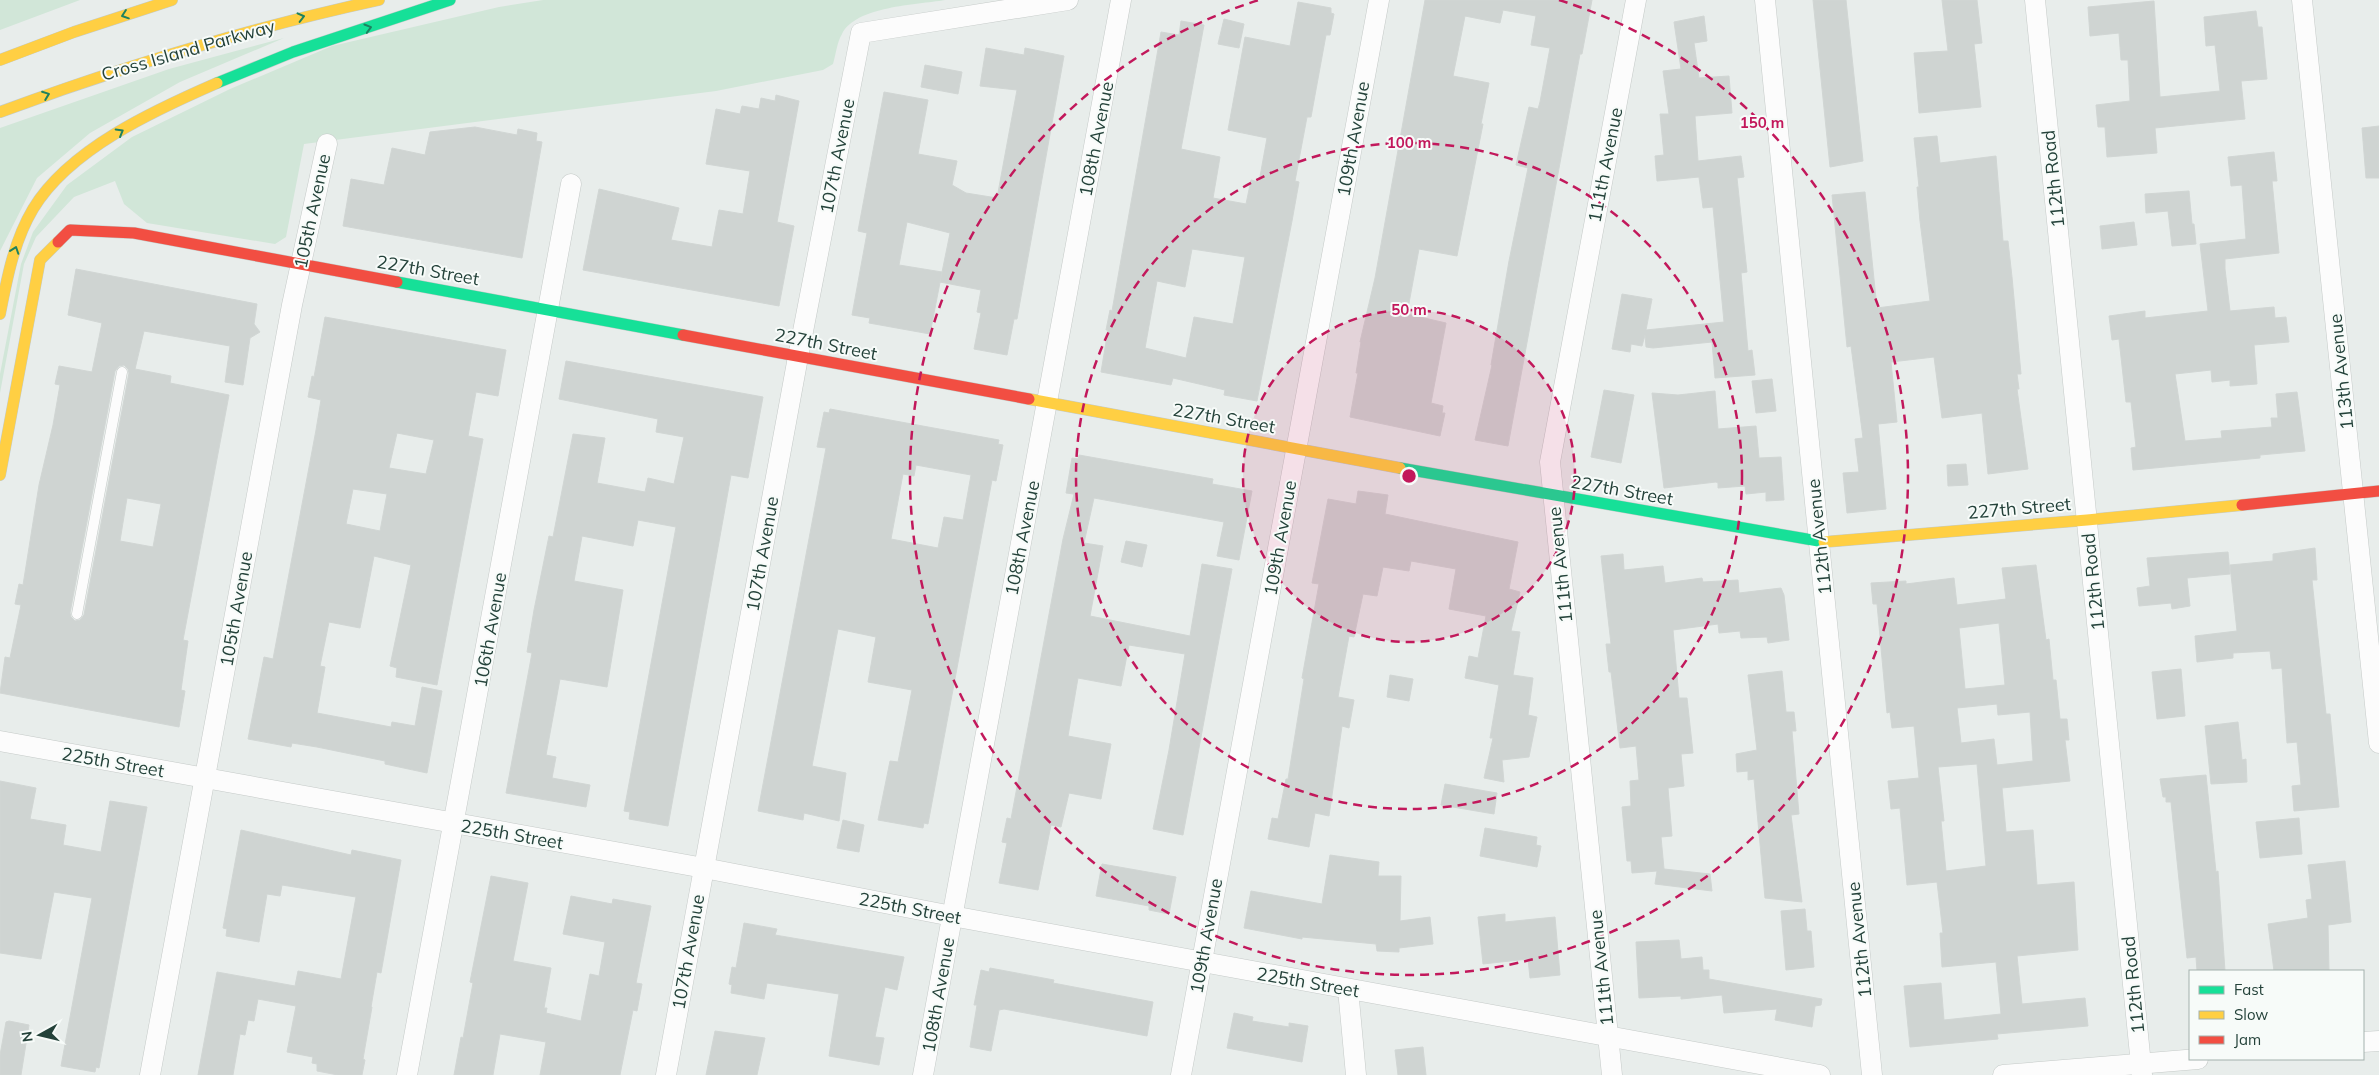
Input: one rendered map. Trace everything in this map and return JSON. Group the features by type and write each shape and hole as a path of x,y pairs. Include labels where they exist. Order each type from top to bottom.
{"main road":[{"path":"0,60 74,32 172,0"},
{"name":"Cross Island Parkway","path":"0,112 74,84 191,47 272,25 379,0"},
{"path":"0,314 12,258 27,220 48,189 62,174 95,147 166,107 243,71 331,39 380,25 450,0"},
{"name":"227th Street","path":"0,475 40,260 70,230 134,234 1553,496 1819,542 2087,520 2379,492"}],"street":[{"name":"107th Avenue","path":"666,1075 798,357 861,33 1068,0"},
{"name":"108th Avenue","path":"923,1075 1121,0"},
{"name":"109th Avenue","path":"1181,1075 1378,0"},
{"name":"111th Avenue","path":"1612,1075 1550,462 1636,0"},
{"name":"112th Avenue","path":"1764,0 1872,1075"},
{"name":"112th Road","path":"2035,0 2142,1070"},
{"name":"113th Avenue","path":"2302,0 2379,743"},
{"name":"105th Avenue","path":"150,1075 300,265 327,144"},
{"name":"106th Avenue","path":"407,1075 572,184"},
{"name":"225th Street","path":"0,741 704,868 952,916 1820,1075"},
{"path":"1348,988 1356,1075"},
{"path":"2364,1042 2379,1041"},
{"path":"2003,1075 2142,1070 2193,1060"}],"lane":[{"path":"77,614 122,372"}],"green space":[{"path":"0,0 80,0 0,30"},
{"path":"543,0 945,0 888,8 860,18 849,25 842,34 833,64 823,70 716,91 304,144 286,237 275,244 147,223 124,204 115,181 74,197 36,237 24,264 0,393 0,374 21,264 33,232 67,185 132,137 230,89 332,46 499,7"},
{"path":"284,38 180,82 90,133 37,178 0,251 0,128 169,69"}],"building":[{"path":"1425,0 1592,0 1582,54 1580,54 1508,446 1475,440 1492,365 1509,261 1528,168 1516,165 1529,107 1538,109 1550,48 1531,45 1536,16 1503,10 1500,23 1465,16 1453,76 1489,83 1481,124 1483,124 1457,256 1419,249 1407,314 1446,323 1431,403 1443,406 1442,413 1445,413 1440,436 1350,417 1358,373 1356,373 1360,342 1375,278"},
{"path":"1813,0 1846,0 1863,161 1830,167"},
{"path":"1942,0 1977,0 1982,43 1974,44 1981,107 1919,113 1914,53 1948,51"},
{"path":"2154,1 2160,97 2220,91 2215,45 2206,46 2204,17 2256,11 2258,27 2262,27 2267,79 2241,81 2245,119 2155,128 2157,153 2107,157 2105,127 2098,127 2096,105 2130,101 2128,60 2121,60 2119,33 2090,36 2088,7"},
{"path":"1298,2 1331,8 1331,13 1334,14 1330,35 1326,35 1311,117 1307,117 1295,181 1299,182 1257,401 1224,395 1225,390 1173,378 1171,385 1101,372 1108,330 1106,330 1110,310 1112,311 1161,32 1179,35 1181,21 1204,25 1181,149 1220,157 1213,198 1246,204 1251,180 1259,182 1267,138 1228,130 1245,37 1290,46","holes":["1192,249 1245,257 1233,324 1194,317 1186,358 1145,348 1157,281 1185,287"]},
{"path":"1704,16 1707,41 1694,43 1699,78 1729,76 1732,113 1695,116 1698,161 1741,156 1744,177 1737,178 1747,272 1741,273 1748,351 1752,350 1755,375 1715,378 1712,342 1653,348 1646,347 1645,335 1642,346 1631,344 1630,352 1612,349 1622,294 1652,299 1646,330 1724,322 1713,207 1703,208 1699,177 1657,181 1655,156 1664,155 1660,114 1669,114 1663,71 1681,69 1674,22"},
{"path":"1224,19 1244,24 1239,48 1218,44"},
{"path":"986,48 1024,55 1025,48 1064,56 1017,319 1014,319 1007,355 974,349 981,313 977,312 981,290 940,282 930,334 869,323 870,318 852,315 867,233 858,231 884,92 928,100 918,154 957,161 952,185 966,193 997,198 1017,90 980,86","holes":["907,222 950,233 942,272 899,265"]},
{"path":"925,65 962,72 958,94 921,87"},
{"path":"776,95 799,101 777,222 794,226 779,306 583,270 599,189 679,208 671,240 712,247 719,210 743,214 750,171 706,164 716,109 740,114 742,106 759,109 761,98 775,101"},
{"path":"2379,126 2379,178 2366,178 2362,128"},
{"path":"475,127 517,135 518,129 537,133 536,141 542,142 522,258 343,226 351,179 384,185 392,148 425,155 430,132"},
{"path":"1937,136 1940,163 1996,156 2003,241 2008,241 2012,277 2021,374 2017,374 2019,389 2017,389 2028,469 1988,474 1982,413 1942,418 1934,357 1891,362 1897,422 1878,424 1886,509 1847,513 1843,473 1859,472 1855,439 1863,438 1851,346 1847,347 1832,195 1865,192 1877,308 1930,301 1920,221 1914,138"},
{"path":"2274,152 2277,181 2272,181 2279,253 2225,259 2225,269 2230,311 2274,307 2275,318 2286,317 2289,342 2254,345 2257,384 2230,386 2230,380 2212,382 2211,370 2175,374 2185,441 2222,438 2221,431 2272,427 2271,418 2278,418 2276,394 2297,392 2305,451 2260,455 2260,458 2133,470 2131,448 2136,447 2131,402 2126,402 2119,339 2112,340 2109,316 2145,311 2145,318 2208,311 2200,244 2246,239 2242,185 2231,186 2228,157"},
{"path":"2189,191 2196,244 2172,246 2168,211 2146,213 2145,194"},
{"path":"2134,222 2137,245 2102,249 2100,226"},
{"path":"76,269 257,304 254,324 260,332 250,338 243,385 225,382 230,346 144,331 135,369 171,376 170,383 229,395 183,640 188,641 181,690 185,691 179,727 0,693 5,657 10,658 21,605 15,604 19,584 23,585 39,485 53,425 60,385 55,384 59,366 92,372 102,323 68,315","holes":["124,365 129,373 84,615 80,620 75,621 70,613 115,371 119,366","127,498 161,504 153,547 120,541"]},
{"path":"325,317 506,350 498,396 476,392 468,436 483,439 437,685 396,677 397,668 390,666 411,565 374,556 360,628 329,622 320,666 325,667 317,713 391,727 392,722 415,726 422,687 442,691 427,773 385,764 385,761 317,747 292,743 291,747 248,739 264,657 273,659 316,430 321,400 308,397 312,376 314,377","holes":["397,433 434,440 426,474 389,468","353,489 387,494 380,531 346,524"]},
{"path":"566,361 763,397 748,478 731,475 668,826 629,819 630,812 624,811 676,527 638,520 633,546 582,536 574,581 623,590 607,687 560,679 546,755 556,757 552,778 590,785 586,807 506,793 532,653 527,652 534,610 549,536 553,537 573,434 605,438 597,483 645,492 648,478 674,484 684,437 656,432 658,419 559,399"},
{"path":"1772,379 1776,411 1756,413 1752,381"},
{"path":"1604,390 1634,395 1621,463 1591,457"},
{"path":"1715,391 1718,429 1756,426 1759,458 1781,457 1784,500 1766,501 1766,492 1746,494 1745,486 1718,488 1718,483 1716,482 1664,488 1652,393 1678,395"},
{"path":"830,409 999,440 998,444 1003,445 996,481 992,480 928,824 924,823 923,828 878,820 890,761 898,762 912,690 868,682 876,637 838,629 812,766 846,773 839,821 804,813 803,820 758,811 826,448 817,447 824,412 829,413","holes":["916,465 971,475 963,520 944,517 938,548 891,539 903,474 914,476"]},
{"path":"1079,455 1213,479 1212,484 1252,491 1239,560 1217,556 1224,522 1094,498 1084,543 1103,546 1090,616 1190,636 1202,564 1232,569 1183,835 1153,829 1169,750 1185,654 1129,645 1121,686 1078,678 1068,736 1111,744 1101,799 1069,793 1061,827 1051,825 1038,890 999,883 1007,843 1002,842 1007,818 1011,819 1063,539 1074,494 1066,493 1072,458 1078,459"},
{"path":"1966,464 1968,485 1948,486 1947,465"},
{"path":"1358,491 1388,495 1385,514 1518,542 1509,589 1520,592 1511,631 1520,632 1513,675 1533,678 1528,715 1537,717 1529,757 1502,760 1504,782 1484,778 1493,738 1490,738 1499,685 1465,678 1469,656 1478,658 1486,616 1449,609 1456,569 1411,561 1409,571 1383,567 1377,596 1363,594 1354,637 1349,636 1338,697 1354,700 1349,728 1342,726 1329,816 1315,813 1309,847 1268,839 1272,818 1278,819 1286,779 1288,779 1304,679 1302,678 1319,584 1312,583 1328,499 1356,504"},
{"path":"1126,541 1147,545 1142,567 1121,562"},
{"path":"2315,548 2317,580 2312,580 2326,714 2330,714 2339,807 2294,811 2292,786 2301,785 2297,742 2287,743 2282,668 2272,669 2270,651 2233,653 2233,658 2197,662 2195,636 2237,631 2230,565 2273,561 2273,554"},
{"path":"2228,552 2230,574 2187,578 2190,606 2172,609 2171,603 2139,606 2137,588 2150,586 2147,558"},
{"path":"1623,554 1624,570 1663,566 1665,583 1702,578 1703,582 1738,580 1739,593 1781,588 1784,595 1789,640 1768,643 1767,637 1741,638 1740,631 1719,633 1718,624 1673,630 1679,698 1687,698 1693,753 1681,754 1684,786 1668,788 1672,836 1661,837 1664,869 1710,874 1712,891 1655,884 1657,871 1632,873 1631,861 1627,861 1622,807 1631,806 1630,781 1639,780 1636,746 1620,748 1606,644 1611,644 1601,556"},
{"path":"2036,565 2046,640 2049,639 2053,680 2056,680 2060,719 2067,719 2069,740 2065,740 2070,781 2002,788 2006,832 2033,830 2037,885 2074,882 2078,950 2017,956 2022,1004 2085,998 2088,1026 1997,1034 1998,1039 1910,1047 1904,986 1941,983 1944,1020 2001,1014 1996,962 1942,967 1940,933 1943,933 1937,882 1907,885 1900,808 1891,809 1888,781 1919,778 1914,726 1892,728 1890,712 1887,713 1877,604 1873,604 1871,583 1906,581 1906,584 1954,578 1957,605 2006,599 2002,568","holes":["1999,623 2005,685 1965,689 1959,628","1997,704 1998,715 2030,712 2033,761 1997,765 1994,739 1961,743 1957,708","1977,764 1986,866 1946,871 1941,821 1944,821 1938,767"]},
{"path":"2181,669 2185,716 2157,719 2152,672"},
{"path":"1782,671 1786,712 1794,712 1796,731 1792,731 1799,814 1791,815 1802,902 1765,898 1754,779 1748,780 1748,771 1737,772 1736,754 1757,750 1748,675"},
{"path":"1390,675 1413,679 1409,701 1387,697"},
{"path":"2238,722 2242,760 2246,759 2247,782 2211,784 2205,726"},
{"path":"2206,775 2216,872 2218,871 2225,970 2197,970 2196,957 2187,958 2171,802 2166,802 2166,797 2163,797 2160,779"},
{"path":"0,781 36,788 30,819 66,825 63,845 101,852 110,801 147,807 99,1068 96,1067 95,1072 61,1066 92,898 54,892 41,959 0,953"},
{"path":"1445,784 1497,793 1494,814 1441,805"},
{"path":"2299,818 2302,854 2260,858 2256,822"},
{"path":"843,820 864,825 859,852 837,848"},
{"path":"1485,828 1537,837 1536,845 1541,846 1537,867 1480,856"},
{"path":"241,830 351,855 352,850 401,860 381,973 377,972 362,1075 338,1075 317,1071 317,1064 312,1063 313,1057 287,1052 296,1006 258,999 254,1021 248,1020 245,1035 240,1034 233,1075 198,1075 217,972 295,986 298,971 341,979 356,897 282,885 280,896 267,894 259,942 226,936 227,929 223,928"},
{"path":"1330,855 1379,862 1378,876 1401,876 1400,921 1430,917 1433,944 1399,948 1399,952 1377,951 1376,944 1302,937 1302,939 1244,928 1251,891 1322,904"},
{"path":"2345,861 2351,922 2328,925 2329,970 2274,970 2268,924 2308,918 2306,900 2312,899 2308,865"},
{"path":"1102,864 1176,877 1169,914 1149,910 1149,906 1096,896"},
{"path":"491,876 528,883 513,961 551,968 544,1008 547,1008 546,1013 581,1021 590,974 599,976 605,942 563,934 571,896 612,904 613,899 651,906 636,983 642,984 637,1011 633,1010 620,1075 540,1075 546,1042 500,1034 493,1075 454,1075 461,1037 463,1038 473,983 470,982"},
{"path":"1805,909 1807,931 1811,931 1814,967 1786,970 1781,911"},
{"path":"1505,914 1505,922 1555,917 1560,975 1530,978 1528,959 1483,964 1478,917"},
{"path":"744,923 777,929 775,935 904,957 897,990 885,987 875,1037 884,1038 879,1065 829,1056 839,994 767,983 764,999 731,993 732,985 729,984 732,967 736,968"},
{"path":"1679,940 1681,959 1702,957 1703,970 1709,970 1709,979 1822,999 1821,1005 1815,1006 1812,1027 1775,1020 1777,1009 1724,1013 1722,995 1681,999 1681,996 1639,998 1636,942"},
{"path":"990,968 1054,980 1053,983 1153,1002 1147,1036 1004,1009 999,1010 991,1051 970,1047 977,1005 974,1005 981,970 989,972"},
{"path":"1234,1013 1253,1017 1252,1021 1289,1027 1289,1023 1308,1026 1302,1062 1227,1048"},
{"path":"6,1022 29,1025 21,1075 0,1075 0,1055"},
{"path":"715,1031 765,1038 757,1075 706,1075"},
{"path":"1423,1047 1426,1075 1398,1075 1395,1050"}],"traffic: fast":[{"path":"217,83 293,52 450,0"},
{"path":"397,282 683,335"},
{"path":"1400,468 1824,542"}],"traffic: slow":[{"path":"0,60 74,32 172,0"},
{"path":"0,112 93,79 188,49 283,23 379,0"},
{"path":"0,314 16,247 26,221 49,187 68,168 115,134 141,119 217,83"},
{"path":"0,475 40,260 58,242"},
{"path":"1029,399 1400,468"},
{"path":"1824,542 2242,505"}],"traffic: jam":[{"path":"58,242 70,230 134,233 397,282"},
{"path":"683,335 1029,399"},
{"path":"2242,505 2379,491"}]}
